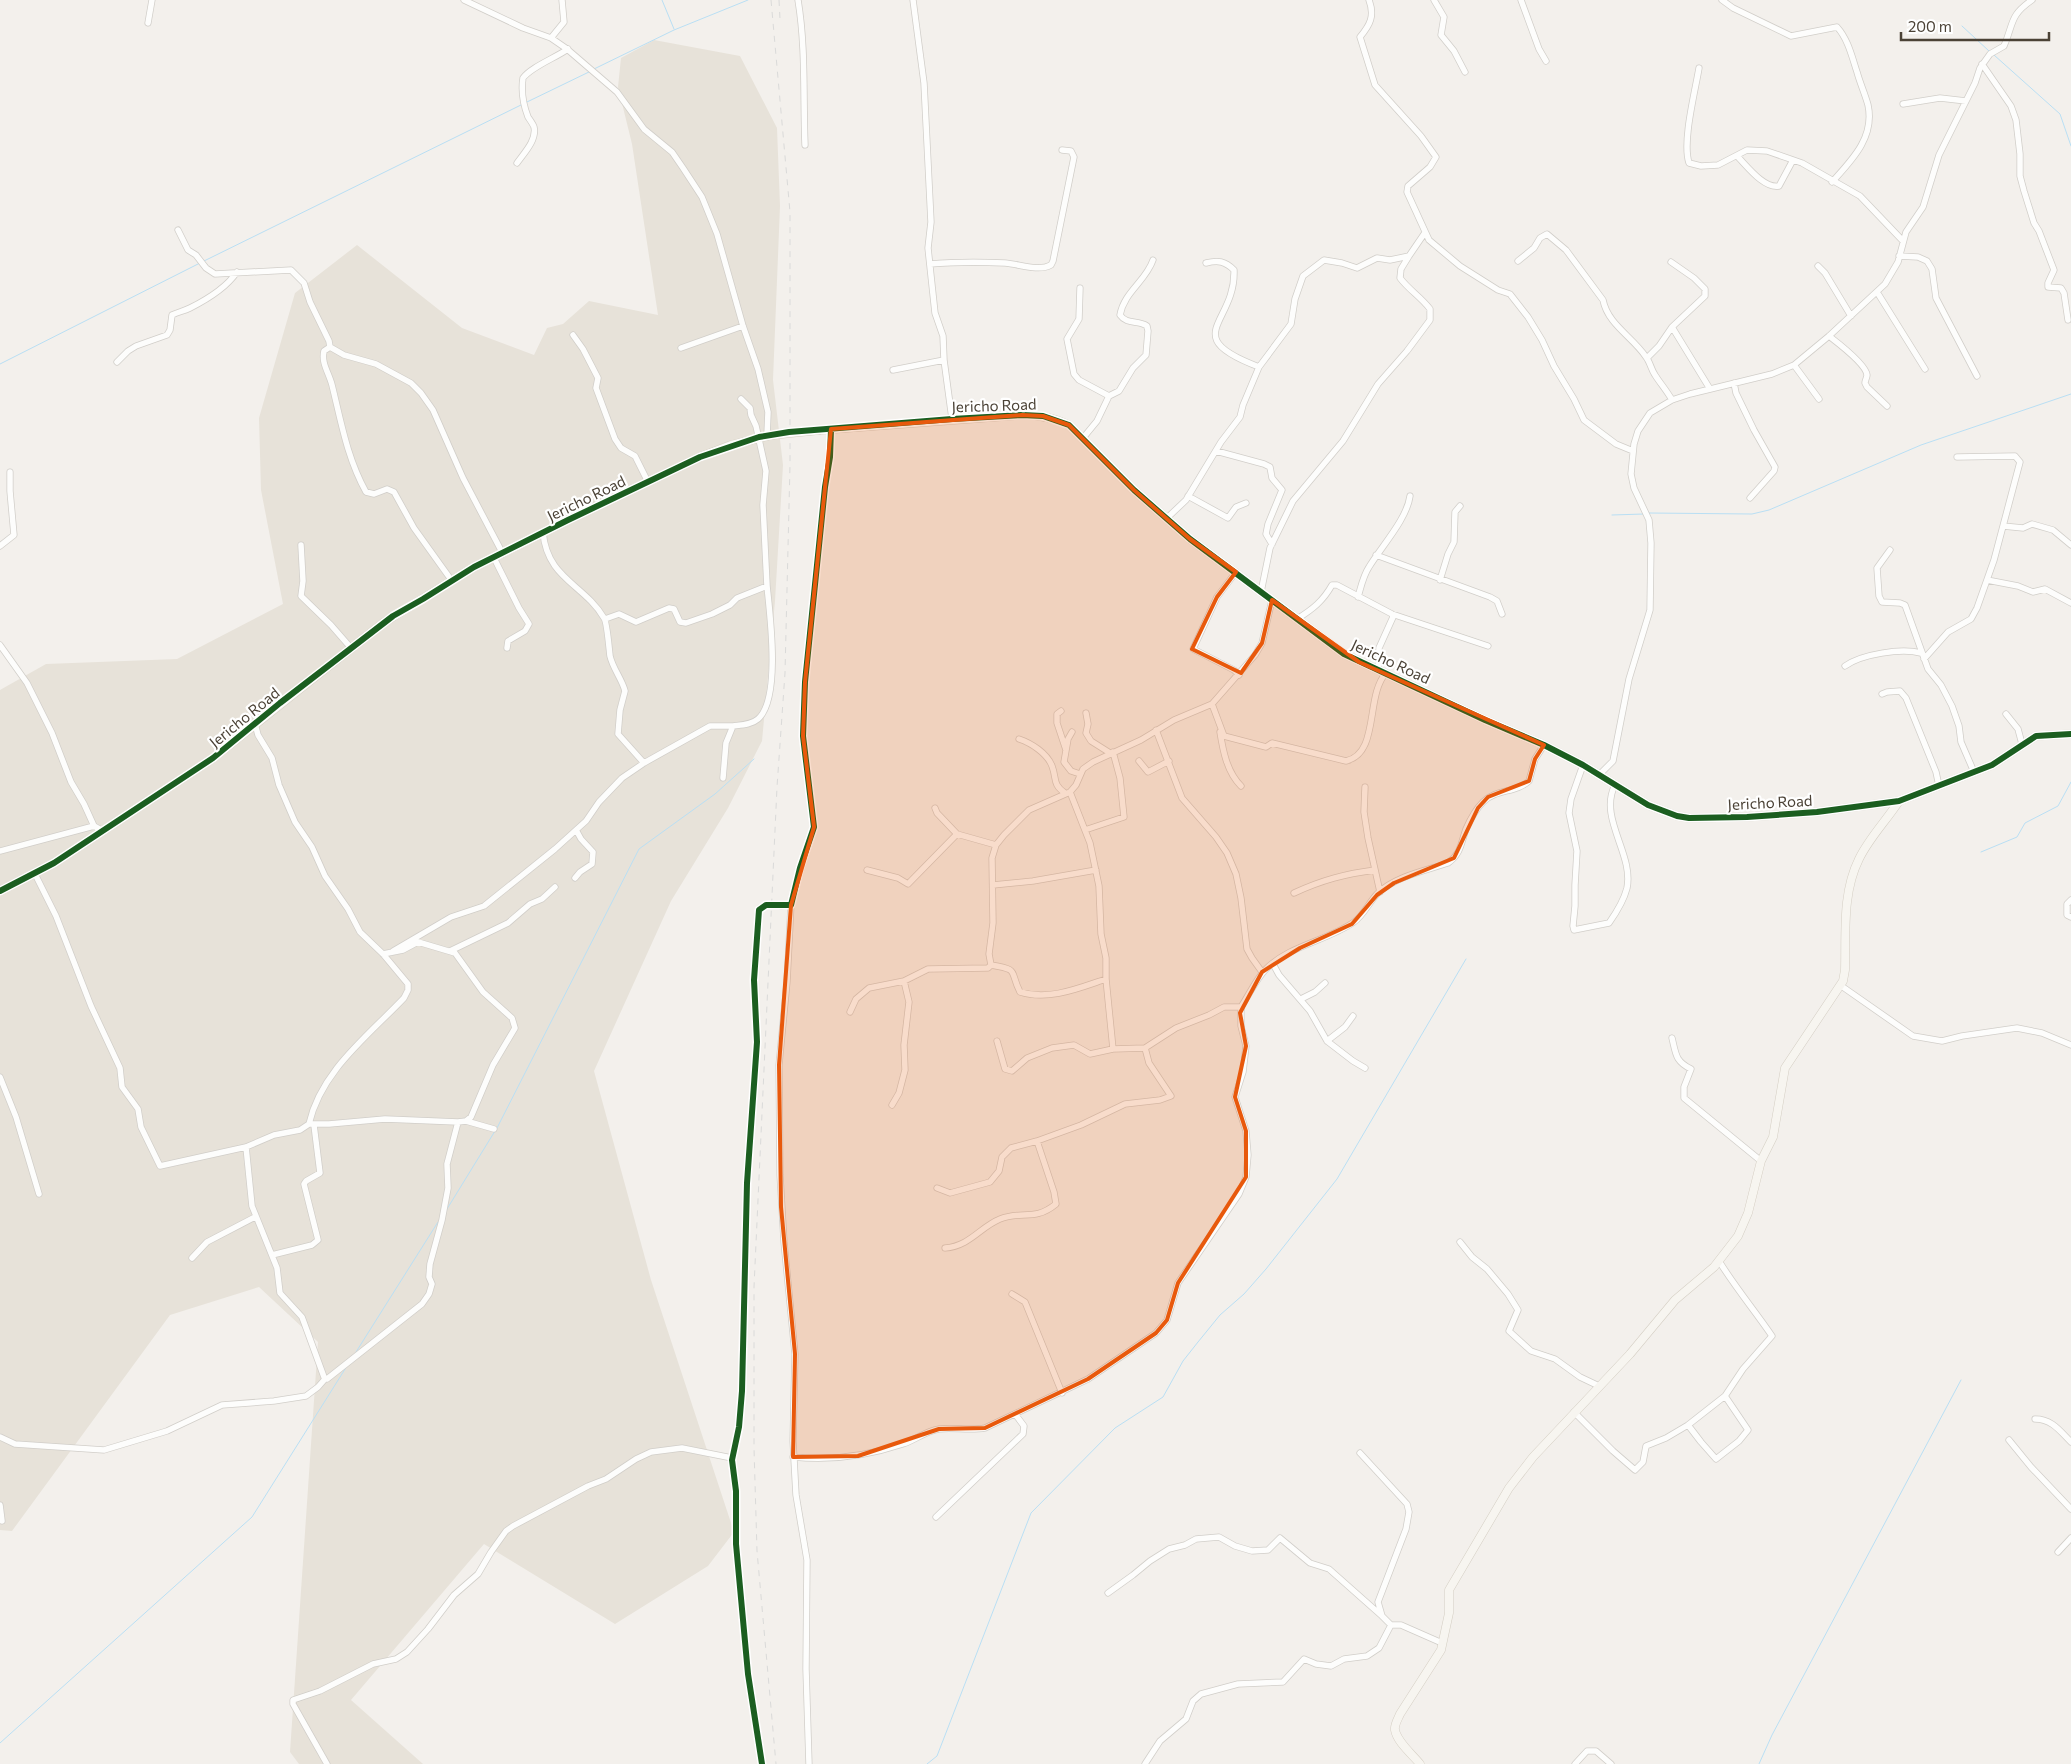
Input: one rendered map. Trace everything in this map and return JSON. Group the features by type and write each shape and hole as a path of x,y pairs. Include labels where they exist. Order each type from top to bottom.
{"street":[{"path":"148,23 152,0"},
{"path":"386,954 451,917 484,906 555,849 586,821 598,802 622,778 644,762 710,726 733,726 755,721 764,712 768,704 772,669 763,505 768,412 758,368 743,326 717,234 702,197 672,152 644,129 617,92 568,50 551,38 523,28 464,0"},
{"path":"551,38 564,22 562,0"},
{"path":"798,0 803,56 805,145"},
{"path":"913,0 924,83 932,222 928,248 935,313 944,336 944,360 952,419"},
{"path":"1369,0 1372,19 1360,37 1376,85 1421,136 1436,157 1430,167 1408,186 1409,196 1424,234 1440,251 1460,266 1498,290 1510,294 1542,340 1584,420 1616,444 1633,451"},
{"path":"1434,0 1444,17 1440,35 1454,51 1465,72"},
{"path":"1521,0 1539,49 1546,62"},
{"path":"1722,0 1733,8 1791,36 1828,27 1837,27 1840,31 1850,51 1865,96 1869,120 1867,131 1857,153 1832,182"},
{"path":"1599,775 1613,761 1628,679 1650,610 1651,543 1649,520 1634,488 1631,474 1633,451 1638,431 1650,413 1672,400 1772,374 1794,365 1830,336 1877,292 1893,272 1898,262 1906,232 1923,207 1939,155 1982,64 1992,53 2004,46 2013,18 2032,0"},
{"path":"517,163 530,146 534,135 534,127 523,103 523,78 538,65 543,65 568,50"},
{"path":"1982,64 2011,106 2016,120 2020,154 2020,176 2024,192 2034,223 2040,231 2054,270 2048,287 2061,288 2064,293 2068,320"},
{"path":"1699,68 1686,155 1689,163 1701,166 1718,165 1747,150 1766,151 1802,163 1832,182 1860,196 1903,241"},
{"path":"1903,104 1940,98 1966,101"},
{"path":"930,264 949,262 1006,263 1042,268 1051,265 1074,157 1071,151 1062,150"},
{"path":"1737,156 1767,185 1776,187 1793,160"},
{"path":"178,230 188,250 196,255 206,268 215,274 291,270 304,283 310,302 330,347 344,355 376,364 411,384 421,393 433,410 463,478 503,554"},
{"path":"1261,592 1266,560 1293,501 1344,441 1378,384 1407,351 1430,320 1430,309 1421,298 1409,290 1400,278 1401,268 1424,234"},
{"path":"1518,261 1534,248 1540,238 1547,234 1559,242 1603,300 1605,311 1612,317 1616,326 1647,358 1654,373 1672,400"},
{"path":"1167,518 1188,496 1240,417 1259,367 1291,324 1295,300 1303,276 1324,260 1356,268 1377,258 1390,260 1409,256"},
{"path":"1899,256 1918,257 1928,262 1932,269 1936,298 1976,376"},
{"path":"1083,438 1096,420 1109,396 1119,391 1134,368 1146,355 1147,326 1128,322 1120,315 1124,300 1148,274 1153,260"},
{"path":"1206,263 1225,262 1234,270 1234,279 1214,338 1223,349 1233,356 1259,367"},
{"path":"1647,358 1659,346 1672,328 1705,296 1705,289 1694,278 1671,262"},
{"path":"1818,266 1825,273 1851,316"},
{"path":"117,362 128,350 167,335 170,330 172,315 190,308 217,292 227,285 237,272"},
{"path":"1080,288 1079,319 1067,339 1074,374 1079,380 1109,396"},
{"path":"1877,292 1925,369"},
{"path":"681,348 743,326"},
{"path":"1672,328 1710,389"},
{"path":"573,335 583,349 598,378 596,388 615,439 621,448 635,456 648,482"},
{"path":"1830,336 1855,357 1867,375 1865,383 1867,387 1887,406"},
{"path":"330,347 324,352 324,362 350,456 362,485 366,492 374,494 387,489 394,492 414,528 452,581"},
{"path":"893,370 944,360"},
{"path":"1794,365 1819,399"},
{"path":"1734,383 1736,393 1754,430 1775,467 1774,471 1750,498"},
{"path":"741,399 750,408 751,415 766,436"},
{"name":"Jericho Road","path":"0,891 35,874 212,758 393,616 474,567 503,554 543,532 700,457 731,445 766,436 952,419 1022,415 1043,416 1058,419 1069,425 1134,490 1190,539 1344,654 1544,745 1662,811 1688,818 1817,812 1898,801 1997,763 2036,736 2071,734"},
{"path":"809,1764 806,1669 807,1560 798,1511 793,1457 795,1354 782,1206 779,1073 791,905 800,868 814,827 805,762 803,736 804,700 832,429"},
{"path":"1216,451 1270,467 1272,478 1282,490 1268,524 1266,534 1272,544"},
{"path":"1922,656 1948,632 1971,619 1977,608 2003,526 2020,462 2015,456 1957,457"},
{"path":"0,546 14,535 10,472"},
{"path":"1188,496 1228,518 1236,508 1246,503"},
{"path":"1358,597 1367,570 1398,522 1409,503 1410,496"},
{"path":"1440,580 1454,542 1455,512 1460,506"},
{"path":"2003,526 2022,528 2032,524 2053,530 2071,545"},
{"path":"543,532 545,548 559,574 594,603 605,619 610,657 625,691 620,710 618,734 644,762"},
{"path":"300,545 303,581 301,596 332,625 351,648"},
{"path":"1890,550 1877,568 1878,596 1882,602 1905,605 1928,669 1941,685 1952,706 1959,726 1961,742 1974,772"},
{"path":"1376,555 1440,580 1462,586 1497,601 1502,614"},
{"path":"494,558 529,624 525,630 508,642 507,648"},
{"path":"1236,572 1216,597 1193,649 1234,670 1239,675"},
{"path":"1987,580 2018,586 2033,592 2045,589 2071,603"},
{"path":"1297,619 1315,608 1332,585 1337,585 1392,614 1488,646"},
{"path":"605,619 619,614 636,622 669,608 674,608 680,622 686,623 712,614 737,598 768,586"},
{"path":"991,966 989,954 993,923 992,858 996,845 1023,815 1068,792 1076,784 1083,769 1093,762 1174,720 1212,704 1239,675 1262,643 1272,600"},
{"path":"1212,704 1224,736 1266,747 1269,743 1272,743 1346,761 1352,760 1364,748 1368,739 1376,690 1382,672 1379,648 1393,617 1392,614"},
{"path":"0,645 27,683 52,733 71,782 94,826 103,831"},
{"path":"1845,666 1850,662 1871,655 1908,650 1922,656"},
{"path":"1882,694 1900,692 1906,698 1936,772 1939,786"},
{"path":"1061,711 1057,714 1057,723 1066,750"},
{"path":"1084,830 1124,817 1120,778 1112,752 1091,741 1086,733 1088,724 1086,713"},
{"path":"2006,714 2018,729 2022,744"},
{"path":"1219,723 1225,756 1235,780 1241,786"},
{"path":"255,724 258,735 268,750 279,785 295,822 312,847 325,876 348,909 360,932 386,954 407,981 408,987 407,993 324,1084 314,1104 311,1125 320,1173 306,1180 304,1184 318,1240 314,1244 272,1255"},
{"path":"723,778 726,743 733,726"},
{"path":"1156,730 1182,798 1216,837 1227,853 1236,874 1249,953 1262,972"},
{"path":"1072,732 1064,762 1071,771 1080,774"},
{"path":"1019,739 1035,747 1052,764 1056,786 1068,792 1090,843 1099,886 1113,1049"},
{"path":"793,1457 819,1460 858,1456 902,1444 931,1431 959,1428 976,1430 1062,1393 1088,1379 1156,1333 1167,1320 1178,1283 1238,1194 1246,1177 1248,1156 1246,1131 1235,1098 1243,1072 1246,1046 1241,1026 1241,1007 1262,972 1314,940 1352,924 1361,916 1380,892 1404,878 1448,863 1461,849 1466,828 1478,808 1488,797 1518,788 1529,781 1535,759 1544,745"},
{"path":"1139,761 1148,772 1169,761"},
{"path":"1582,765 1570,799 1569,813 1577,851 1574,885 1576,906 1572,926 1574,930 1594,928 1609,922 1627,889 1623,850 1612,819 1611,798 1615,785"},
{"path":"1365,787 1364,812 1380,892"},
{"path":"1420,1764 1400,1740 1395,1730 1396,1724 1400,1714 1441,1650 1450,1590 1508,1488 1533,1457 1630,1354 1675,1300 1719,1261 1733,1244 1743,1227 1761,1161 1773,1137 1785,1068 1840,985 1845,970 1847,900 1852,874 1867,846 1898,801"},
{"path":"935,808 936,813 957,834 996,845"},
{"path":"0,851 94,826"},
{"path":"575,878 592,864 593,852 581,839 576,830"},
{"path":"867,870 898,878 909,883 957,834"},
{"path":"993,885 1033,881 1096,870"},
{"path":"1294,893 1316,882 1339,875 1375,870"},
{"path":"35,874 56,916 91,1006 120,1068 122,1087 138,1109 141,1127 160,1166 246,1147 274,1135 300,1130 311,1125 385,1119 466,1121 494,1129"},
{"path":"450,951 508,923 530,904 542,899 555,887"},
{"path":"2071,900 2067,904 2067,915 2071,917"},
{"path":"762,1764 748,1674 736,1544 736,1492 732,1458 739,1427 742,1391 747,1183 757,1042 754,980 758,914 760,908 766,905"},
{"path":"781,906 791,905"},
{"path":"386,954 403,950 418,942 450,951 458,957 483,992 512,1018 514,1023 513,1034 494,1065 475,1109 466,1121"},
{"path":"1273,964 1279,975 1301,999 1327,1041 1353,1062 1365,1068"},
{"path":"850,1012 856,999 869,988 904,981 928,969 986,970 991,966 1008,968 1014,972 1020,992 1040,996 1060,994 1106,979"},
{"path":"892,1105 899,1093 905,1070 904,1045 909,1002 904,981"},
{"path":"1301,999 1316,992 1324,983"},
{"path":"1840,985 1913,1036 1942,1041 1962,1036 2017,1028 2042,1032 2071,1045"},
{"path":"997,1041 1004,1066 1008,1071 1016,1070 1027,1058 1052,1048 1074,1045 1090,1054 1113,1049 1145,1048 1176,1028 1209,1016 1224,1007 1241,1007"},
{"path":"1327,1041 1345,1026 1353,1016"},
{"path":"1672,1038 1677,1058 1691,1069 1684,1087 1684,1098 1689,1105 1761,1161"},
{"path":"937,1188 950,1193 990,1182 999,1171 1002,1157 1011,1148 1081,1126 1125,1104 1160,1100 1171,1096 1149,1063 1145,1048"},
{"path":"0,1077 16,1116 39,1194"},
{"path":"0,1437 15,1444 104,1450 162,1433 222,1405 291,1400 306,1396 318,1388 325,1379 330,1378 363,1349 422,1304 429,1294 432,1284 429,1277 430,1264 442,1220 448,1188 447,1164 458,1122"},
{"path":"945,1248 962,1244 1000,1219 1045,1213 1056,1204 1054,1192 1037,1141"},
{"path":"246,1147 252,1206 279,1275 280,1293 302,1317 325,1379"},
{"path":"192,1258 207,1242 255,1217"},
{"path":"1460,1242 1472,1257 1487,1269 1508,1294 1518,1310 1509,1331 1531,1351 1556,1359 1580,1377 1599,1386"},
{"path":"1574,1412 1613,1452 1635,1470 1643,1462 1646,1446 1666,1438 1688,1425 1725,1396 1743,1369 1772,1336 1764,1322 1735,1286 1719,1261"},
{"path":"1012,1294 1025,1302 1062,1393"},
{"path":"1688,1425 1700,1442 1716,1458 1739,1441 1748,1430 1725,1396"},
{"path":"936,1517 1023,1434 1024,1426 1015,1414"},
{"path":"2035,1419 2044,1419 2051,1422 2071,1442"},
{"path":"2009,1440 2031,1467 2071,1508"},
{"path":"327,1764 293,1704 293,1700 320,1691 373,1664 396,1659 407,1652 428,1629 454,1595 478,1574 491,1552 510,1528 588,1486 606,1479 636,1459 651,1452 682,1448 732,1458"},
{"path":"1360,1453 1407,1504 1409,1512 1400,1546 1378,1602 1382,1616"},
{"path":"0,1505 2,1521"},
{"path":"1108,1593 1150,1560 1169,1549 1188,1544 1196,1539 1219,1537 1235,1546 1252,1551 1268,1550 1280,1538 1310,1563 1329,1569 1391,1625 1401,1625 1442,1643"},
{"path":"2058,1552 2071,1538"},
{"path":"1145,1764 1160,1741 1186,1718 1194,1701 1201,1694 1238,1684 1283,1682 1304,1659 1316,1664 1331,1666 1344,1659 1367,1656 1379,1648 1391,1625"},
{"path":"1576,1764 1587,1751 1596,1751 1611,1764"}],"highlighted area":[{"path":"1022,415 1043,416 1069,425 1134,490 1190,539 1236,572 1217,597 1192,649 1241,673 1262,643 1272,600 1359,662 1544,745 1535,759 1529,781 1488,797 1478,808 1454,858 1394,883 1377,895 1352,924 1300,948 1262,972 1240,1013 1246,1046 1235,1097 1246,1131 1246,1177 1178,1283 1167,1320 1156,1333 1088,1379 985,1428 939,1429 858,1456 793,1457 795,1354 781,1207 779,1065 791,905 814,827 803,736 805,682 831,429"}],"shaded area":[{"path":"654,40 740,56 777,128 780,206 773,380 783,465 775,601 762,741 728,808 671,901 594,1071 651,1280 734,1532 708,1566 615,1624 484,1544 351,1700 423,1764 299,1764 290,1752 318,1342 259,1287 170,1315 12,1531 0,1530 0,690 46,664 177,659 283,604 261,490 259,418 295,293 357,245 462,328 534,355 547,328 563,324 589,301 658,315 632,144 618,87 621,58"}],"waterway":[{"path":"662,0 674,29"},
{"path":"594,69 674,30 748,0"},
{"path":"1962,26 1989,51"},
{"path":"1994,55 2060,114 2071,146"},
{"path":"527,102 591,71"},
{"path":"204,261 521,105"},
{"path":"0,364 200,263"},
{"path":"1648,513 1752,514 1769,510 1921,445 2071,394"},
{"path":"1612,515 1644,514"},
{"path":"497,1128 639,849 715,794 754,759"},
{"path":"1981,852 2017,837 2025,823 2058,806 2071,782"},
{"path":"927,1764 937,1756 1031,1513 1115,1428 1163,1397 1183,1361 1198,1342 1220,1315 1244,1294 1266,1269 1337,1179 1466,959"},
{"path":"447,1209 495,1131"},
{"path":"356,1352 438,1222"},
{"path":"0,1743 252,1517 347,1366"},
{"path":"1759,1764 1772,1735 1961,1380"}],"tunnel":[{"path":"766,905 781,906"}],"railway":[{"path":"771,0 790,212 790,465 785,673 777,787 754,1287 754,1448 757,1551 776,1764"},
{"path":"779,0 780,19"}],"cycle path":[{"path":"0,891 54,863 213,758 280,703 393,616 474,567 568,520 700,457 759,437 789,432 952,419 1022,415 1043,416 1069,425 1134,490 1190,539 1344,654 1485,720 1544,745 1583,765 1648,805 1677,816 1689,818 1747,817 1817,812 1899,801 1992,765 2036,736 2071,734"},
{"path":"762,1764 748,1674 736,1544 736,1491 732,1460 739,1427 742,1391 747,1183 757,1042 754,980 759,910 766,905 791,905 800,868 814,827 803,736 805,682 825,487 830,457 831,429"}]}
